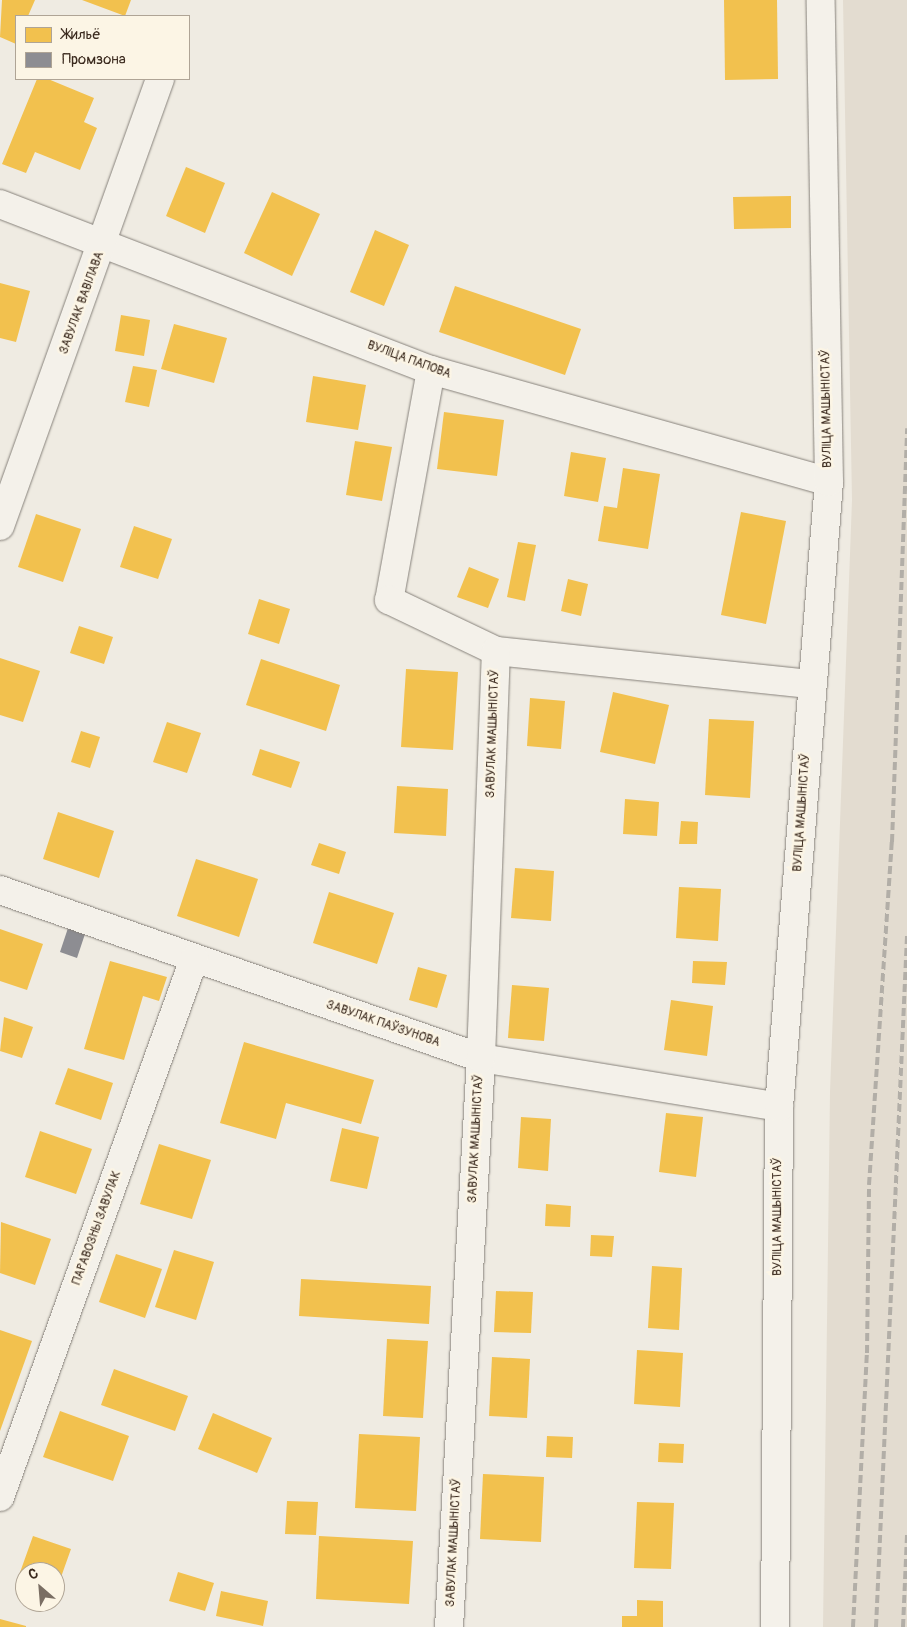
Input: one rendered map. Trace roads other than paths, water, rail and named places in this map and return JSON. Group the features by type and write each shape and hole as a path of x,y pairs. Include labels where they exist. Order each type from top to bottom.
{"street":[{"name":"ВУЛІЦА МАШЫНІСТАЎ","path":"775,1627 779,1107 829,482 821,0"},
{"name":"ЗАВУЛАК ВАВІЛАВА","path":"0,526 104,240 160,80"},
{"name":"ВУЛІЦА ПАПОВА","path":"0,204 104,240 430,370 829,482"},
{"path":"430,370 388,600 496,651 812,684"},
{"name":"ЗАВУЛАК МАШЫНІСТАЎ","path":"449,1627 481,1058 496,651"},
{"name":"ЗАВУЛАК ПАЎЗУНОВА","path":"0,890 481,1058 779,1107"},
{"name":"ПАРАВОЗНЫ ЗАВУЛАК","path":"0,1497 194,959"}],"railway":[{"path":"853,1627 867,1353 869,1185 892,842 907,428"},
{"path":"876,1627 907,936"},
{"path":"903,1627 907,1534"}]}
